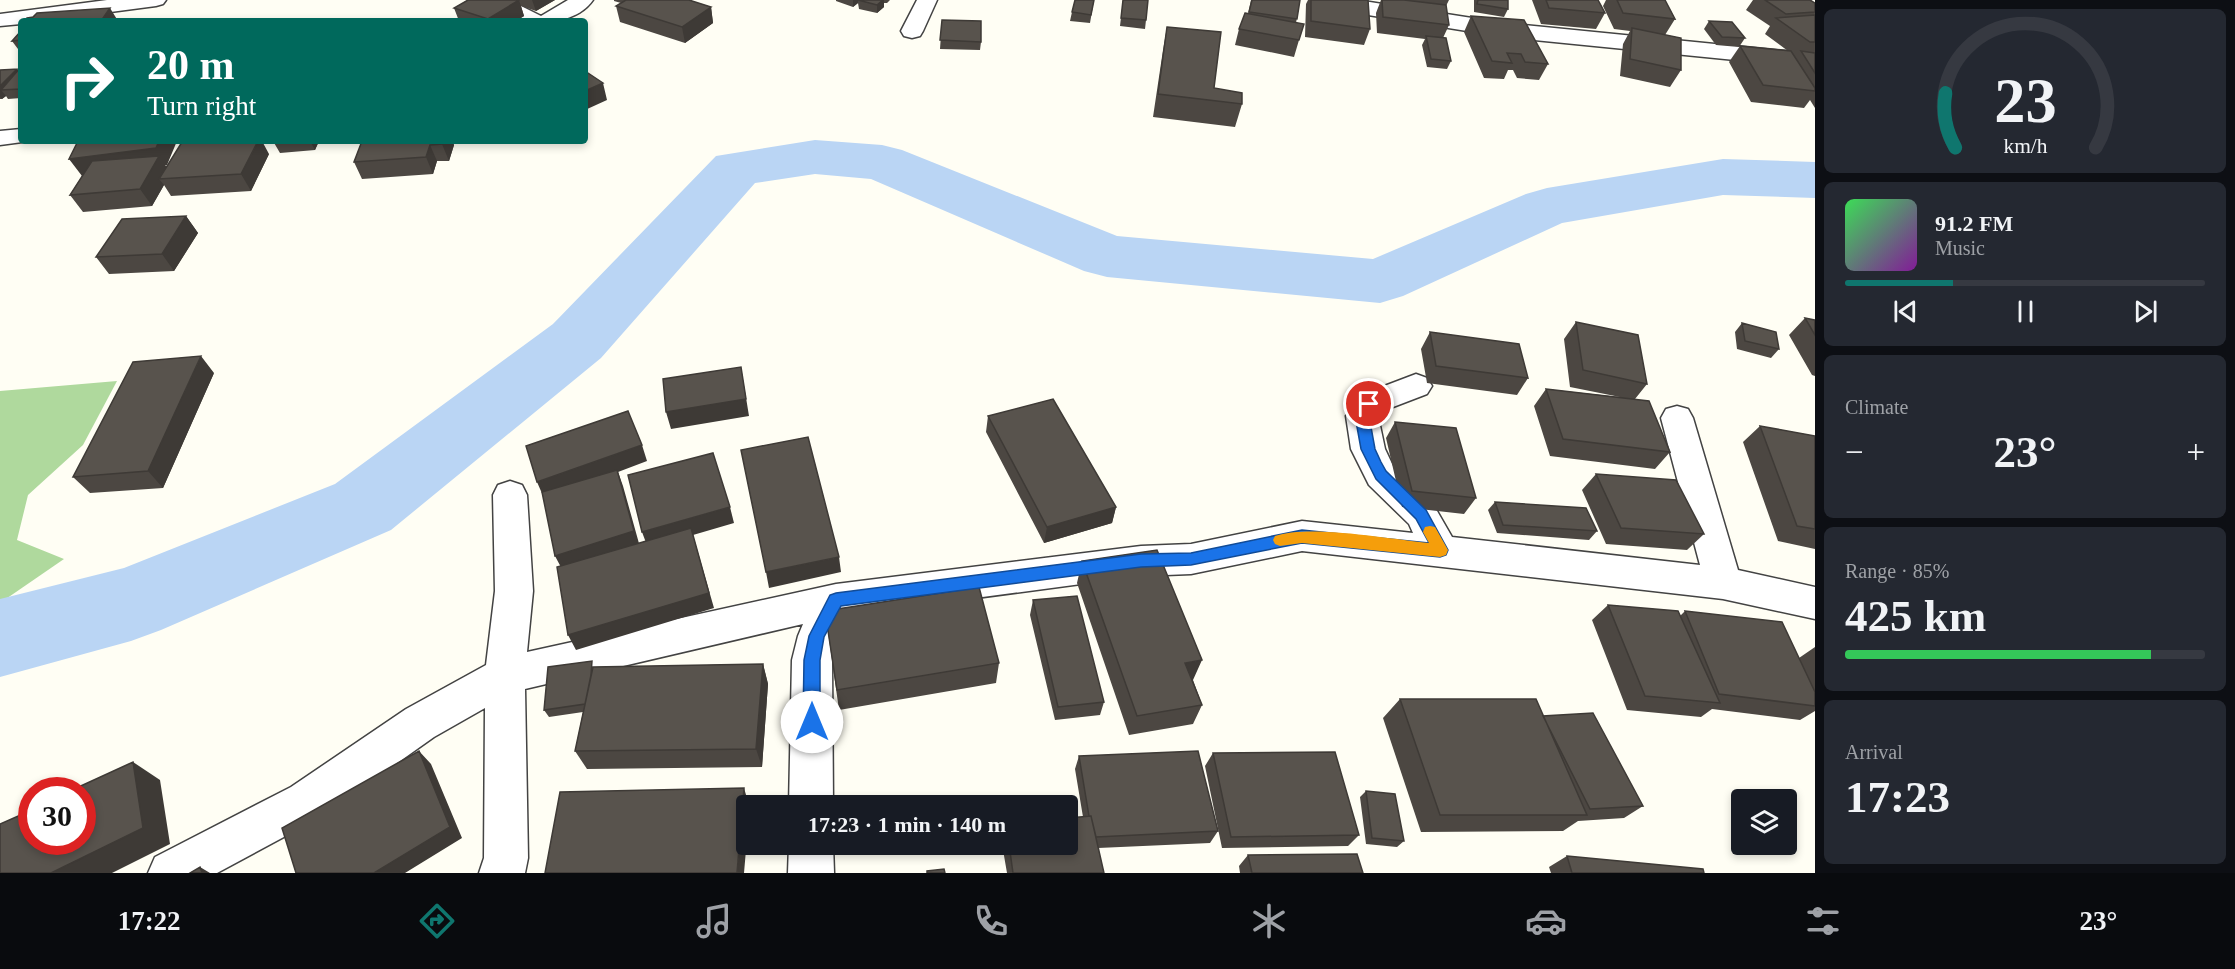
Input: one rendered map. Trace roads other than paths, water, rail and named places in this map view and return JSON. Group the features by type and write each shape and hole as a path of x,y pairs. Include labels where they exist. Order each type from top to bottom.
{"street":[{"path":"0,20 156,0"},
{"path":"493,0 529,18"},
{"path":"553,18 583,0"},
{"path":"912,31 927,0"},
{"path":"1330,0 1367,4 1504,30 1815,61"},
{"path":"0,138 18,136"},
{"path":"1416,386 1369,404 1362,416 1368,449 1381,475 1421,514 1440,550"},
{"path":"1677,418 1723,583"},
{"path":"502,873 506,858 505,675 514,591 510,495"},
{"path":"171,873 306,802 420,723 505,675 836,600 1141,561 1191,559 1302,536 1723,583 1815,603"},
{"path":"811,795 812,660 817,636 836,600"},
{"path":"811,855 811,873"}],"waterway":[{"path":"0,638 131,604 363,507 577,341 737,168 815,157 882,162 1107,256 1380,281 1547,207 1723,177 1815,180"}]}
